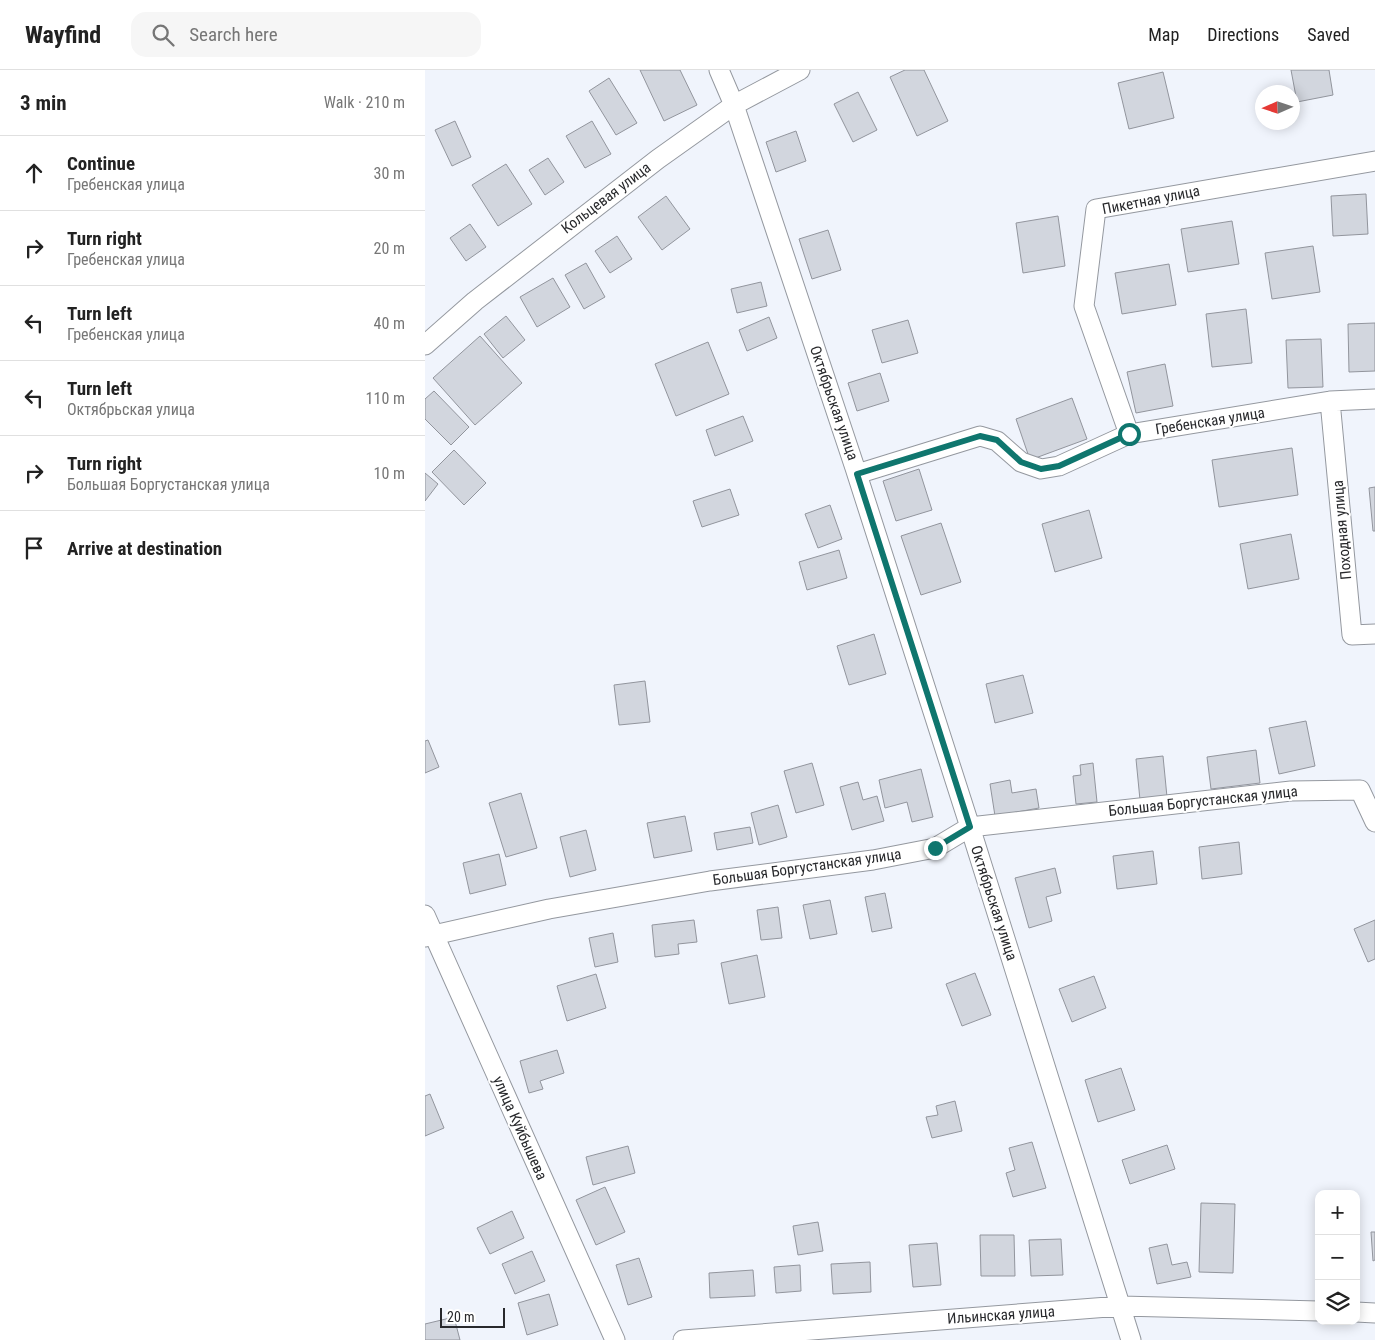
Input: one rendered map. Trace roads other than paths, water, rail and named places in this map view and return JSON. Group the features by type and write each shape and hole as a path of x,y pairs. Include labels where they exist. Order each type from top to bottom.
{"street":[{"name":"Октябрьская улица","path":"719,70 734,105 857,474 1131,1340"},
{"name":"Кольцевая улица","path":"425,345 475,301 583,215 658,159 734,105 800,70"},
{"name":"Пикетная улица","path":"1129,434 1084,306 1096,209 1375,161"},
{"name":"Гребенская улица","path":"857,474 980,436 997,440 1021,462 1041,469 1059,466 1129,434 1330,402 1375,399"},
{"name":"Походная улица","path":"1330,402 1352,636 1375,634"},
{"name":"Большая Боргустанская улица","path":"429,936 549,909 701,882 873,860 935,848 970,827 1291,791 1360,790 1375,822"},
{"name":"улица Куйбышева","path":"425,915 429,936 615,1340"},
{"name":"Ильинская улица","path":"683,1340 1121,1306 1315,1311"},
{"path":"1360,1312 1375,1313"}]}
